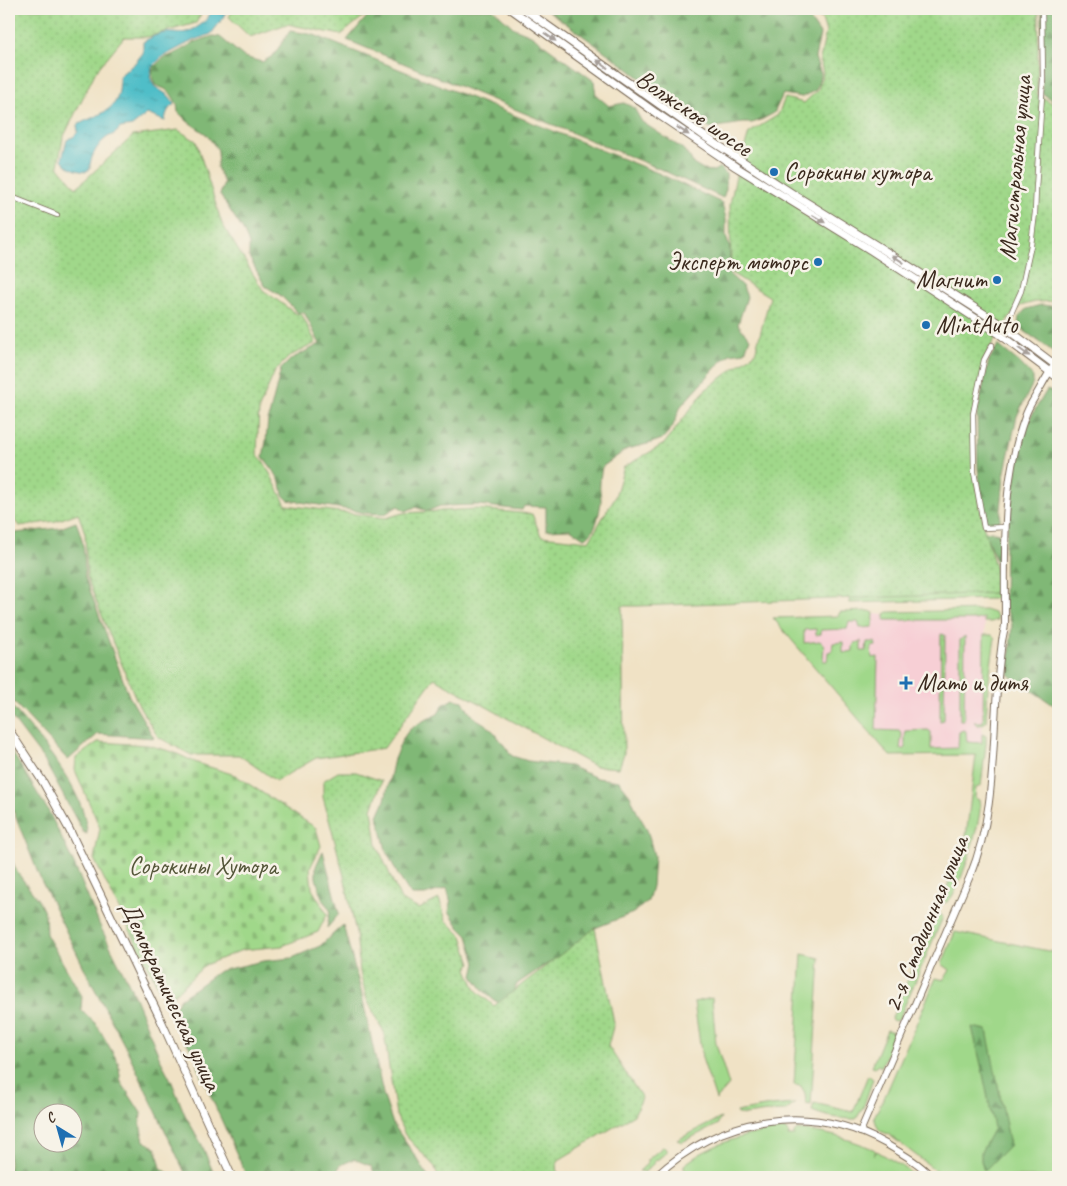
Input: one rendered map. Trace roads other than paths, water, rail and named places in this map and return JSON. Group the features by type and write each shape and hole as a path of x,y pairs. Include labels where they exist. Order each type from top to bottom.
{"main road":[{"name":"Волжское шоссе","path":"510,9 656,113 778,194 872,251 992,328 1058,378"},
{"name":"Волжское шоссе","path":"524,9 737,158 1005,327 1057,366"},
{"name":"2-я Стадионная улица","path":"860,1132 978,858 983,839 992,775 997,690 1005,626 1006,527 1011,469 1025,415 1050,371 1057,366"},
{"name":"Демократическая улица","path":"9,730 43,782 70,829 159,1016 232,1177"},
{"path":"656,1177 667,1166 703,1142 736,1128 775,1120 806,1119 834,1124 860,1132 880,1141 916,1162 932,1177"}],"street":[{"name":"Магистральная улица","path":"1005,327 1021,291 1034,229 1043,79 1042,9"},
{"path":"9,196 57,215"},
{"path":"992,345 984,360 973,414 974,472 984,528 1006,527"}],"water":[{"path":"212,9 226,9 226,12 211,34 194,40 162,57 152,67 150,77 154,86 169,96 175,104 168,111 165,121 147,114 132,126 120,128 106,138 99,146 92,157 90,169 85,172 66,165 62,159 67,140 78,132 77,125 109,109 114,103 118,97 119,76 134,64 143,53 143,42 162,34 192,30 208,18"}],"place":[{"name":"Сорокины хутора","path":"774,172"},
{"name":"Эксперт моторс","path":"818,262"},
{"name":"Магнит","path":"997,280"},
{"name":"MintAuto","path":"926,325"},
{"name":"Мать и дитя","path":"906,683"}],"park label":[{"name":"Сорокины Хутора","path":"203,866"}]}
